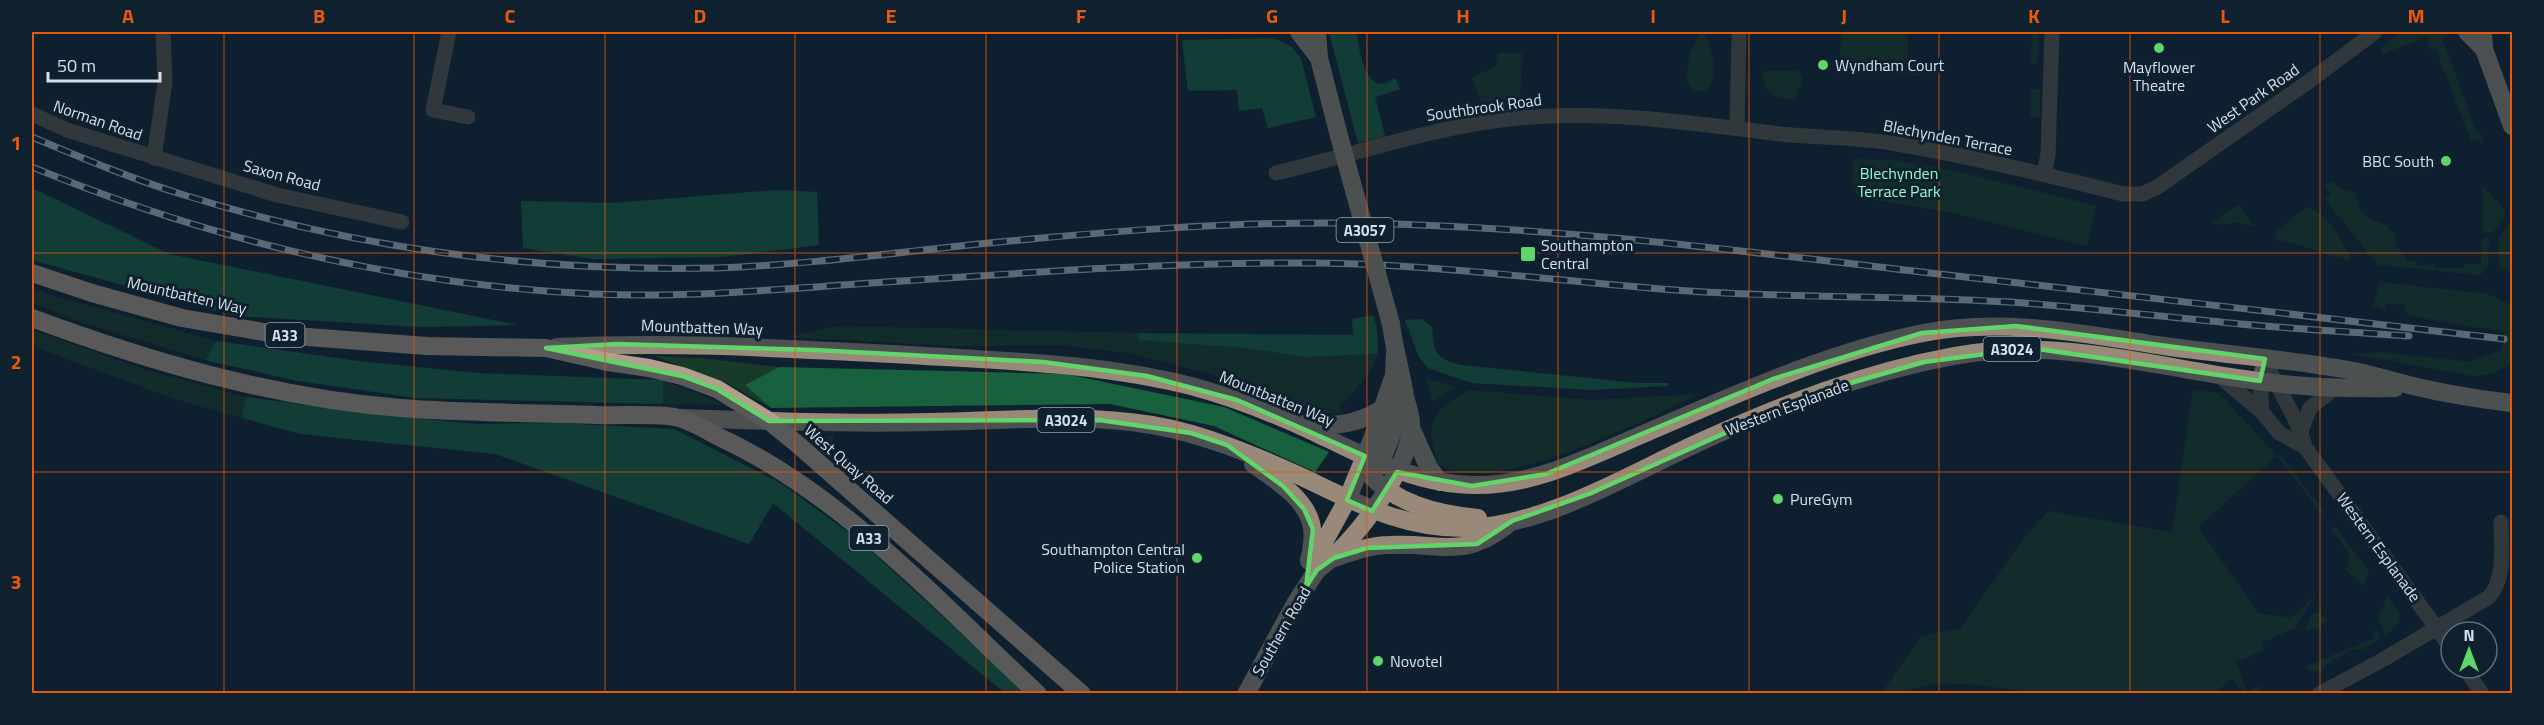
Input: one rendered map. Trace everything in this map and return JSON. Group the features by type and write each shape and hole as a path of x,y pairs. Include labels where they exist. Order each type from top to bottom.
{"highway":[{"name":"Mountbatten Way","path":"32,273 183,318 281,335 427,346 546,348"},
{"name":"A33","path":"32,318 106,346 190,370 301,394 400,408 675,417 734,443 769,463 831,506 902,566 1038,693"},
{"name":"West Quay Road","path":"546,348 682,376 717,389 770,421 1082,693"}],"main road":[{"name":"A3057","path":"1299,32 1319,58"},
{"name":"A3057","path":"1317,32 1319,58 1404,382 1411,428 1407,447 1397,472"},
{"path":"2467,32 2483,40 2512,126"},
{"name":"Western Esplanade","path":"1440,482 1472,486 1496,485 1546,474 1773,379 1883,343 1953,328 1985,325 2016,326 2356,371 2418,387 2512,403"},
{"name":"Mountbatten Way","path":"546,348 617,344 815,350 1064,364 1126,373 1192,387 1238,400 1295,423 1372,465"},
{"name":"Western Esplanade","path":"1372,511 1409,523 1450,528 1473,528 1512,521 1589,494 1725,430 1812,394 1892,370 1956,355 1995,349 2031,348 2072,351 2267,382 2335,388 2418,387"},
{"name":"A3057","path":"1347,500 1372,465 1383,409 1394,375 1395,354"},
{"name":"Western Esplanade","path":"2492,400 2512,393"},
{"path":"1405,397 1372,465 1386,489 1412,505 1432,511 1512,521"},
{"path":"1295,423 1342,425 1371,416 1383,409"},
{"name":"A3024","path":"675,417 836,423 1099,420 1148,424 1191,433 1227,445 1298,475 1372,511"},
{"path":"1411,428 1429,468 1440,482"},
{"path":"1227,445 1283,486 1304,509 1313,529 1306,587"},
{"name":"A3024","path":"1372,465 1440,482"},
{"name":"Southern Road","path":"1317,570 1334,558 1372,511 1397,472"},
{"name":"Southern Road","path":"1246,693 1262,661 1317,570 1324,542 1347,500"},
{"path":"1334,558 1387,545 1462,548 1477,544 1512,521"}],"street":[{"path":"154,158 165,82 163,32"},
{"path":"449,32 433,110 468,117"},
{"path":"1737,128 1739,32"},
{"path":"2044,174 2048,154 2052,32"},
{"name":"West Park Road","path":"2149,192 2308,82 2375,32"},
{"name":"Norman Road","path":"32,114 67,130 154,158"},
{"name":"Southbrook Road","path":"1276,173 1422,134 1519,118 1620,117 1737,128"},
{"name":"Blechynden Terrace","path":"1737,128 1897,144 2044,174 2129,195 2149,192"},
{"name":"Saxon Road","path":"154,158 277,195 402,222"},
{"name":"Western Esplanade","path":"2262,412 2267,382 2265,359"},
{"name":"Western Esplanade","path":"2217,374 2262,412 2279,433 2305,447"},
{"name":"Western Esplanade","path":"2267,382 2301,431 2305,447 2439,630"},
{"path":"2301,431 2310,408 2335,388"},
{"path":"2324,692 2489,597 2495,590 2502,560 2494,542 2501,522"},
{"path":"2473,680 2482,693"}],"highlighted area":[{"path":"2016,326 2265,359 2260,381 2031,348 1924,362 1812,394 1589,494 1512,521 1477,544 1367,548 1334,558 1317,570 1306,587 1313,529 1304,509 1283,486 1227,445 1191,433 1099,420 769,421 717,389 682,376 546,348 617,344 815,350 1043,362 1147,376 1237,400 1365,456 1347,500 1372,511 1397,472 1472,486 1546,474 1773,379 1922,333"}],"green space":[{"path":"1329,32 1356,32 1363,63 1370,78 1382,84 1395,78 1400,89 1375,97 1385,136 1358,143"},
{"path":"1700,32 1704,32 1710,46 1714,70 1706,91 1694,91 1686,81 1689,57"},
{"path":"1841,32 1908,32 1908,59 1924,60 1924,75 1840,74"},
{"path":"2032,32 2039,32 2038,64 2031,64"},
{"path":"2402,32 2447,32 2449,35 2442,38 2476,131 2482,136 2483,143 2475,139 2471,140 2436,49 2431,51 2426,37 2382,54 2380,48"},
{"path":"1274,38 1292,47 1301,59 1316,117 1268,128 1262,108 1239,111 1237,90 1188,91 1182,40"},
{"path":"1498,53 1522,53 1520,104 1486,112 1472,79 1475,75 1496,67"},
{"path":"1763,71 1798,71 1802,79 1801,86 1797,87 1796,99 1782,98 1772,94 1765,86"},
{"path":"2031,89 2040,89 2040,117 2030,117"},
{"name":"Blechynden Terrace Park","path":"1854,159 1895,160 1959,172 2096,206 2087,246 1954,213 1858,197 1852,185"},
{"path":"2332,181 2340,188 2354,192 2360,209 2366,217 2386,225 2395,235 2396,246 2408,261 2417,261 2417,265 2434,264 2435,268 2464,268 2464,264 2481,264 2482,237 2489,237 2488,267 2480,275 2378,265 2325,199 2331,194 2325,185"},
{"path":"2482,185 2505,210 2505,217 2493,232 2482,232"},
{"path":"32,188 169,254 517,325 421,327 235,316 32,260"},
{"path":"777,190 817,192 819,245 721,257 593,259 523,248 521,201 613,203"},
{"path":"2238,204 2255,227 2238,222 2218,225 2212,223"},
{"path":"2307,207 2322,216 2334,228 2351,258 2349,261 2277,240 2274,233"},
{"path":"2512,220 2512,274 2498,266 2498,240"},
{"path":"2379,282 2488,294 2511,305 2512,364 2492,374 2474,376 2352,354 2381,352 2469,362 2502,350 2503,332 2410,316 2405,311 2405,305 2386,304 2385,310 2373,306"},
{"path":"32,287 47,294 217,341 205,360 81,322 32,303"},
{"path":"1373,315 1377,328 1378,354 1305,357 1245,348 1139,340 1139,333 1353,335 1352,319"},
{"path":"1421,319 1432,327 1437,353 1445,360 1461,365 1638,383 1669,383 1668,386 1592,390 1472,383 1428,368 1419,357 1405,320"},
{"path":"839,326 1139,333 1139,339 1245,348 1305,357 1378,354 1362,382 1339,406 1344,414 1315,413 1265,391 1128,353 1059,345 955,346 787,337"},
{"path":"32,330 143,369 246,397 242,418 175,399 32,346"},
{"path":"217,341 358,361 477,373 663,380 663,404 416,398 298,381 205,360"},
{"path":"654,356 700,358 779,367 745,385 771,408 729,384"},
{"path":"779,367 1066,374 1224,407 1329,452 1315,472 1214,426 1110,404 771,408 745,385"},
{"path":"1426,378 1456,387 1433,401"},
{"path":"663,380 725,405 663,404"},
{"path":"2193,389 2220,394 2277,456 2198,527 2258,613 2291,618 2317,594 2295,628 2261,643 2263,650 2236,662 2247,691 2260,686 2263,693 2242,692 2233,678 2213,694 2036,693 1980,685 1934,683 1901,693 1882,693 1921,636 1960,629 2024,538 2049,511 2172,532"},
{"path":"1469,390 1591,400 1699,394 1564,454 1523,466 1486,472 1455,471 1432,459 1436,456 1431,432 1436,416 1442,409"},
{"path":"246,397 364,413 476,424 556,423 674,429 782,484 860,541 983,654 1031,693 1005,693 773,503 749,544 495,454 300,434 242,418"},
{"path":"802,436 834,436 828,458"},
{"path":"2280,454 2324,512 2322,514 2277,456"},
{"path":"2335,526 2369,572 2363,585 2345,569 2350,554 2331,529"},
{"path":"2388,596 2400,617 2397,626 2385,635 2378,618"},
{"path":"2319,612 2327,620 2317,629 2304,630 2312,615"},
{"path":"2376,630 2380,639 2364,649 2350,650 2326,665 2322,672 2308,670 2306,666 2375,638 2373,631"}],"railway":[{"path":"32,137 145,182 249,214 381,243 514,261 581,266 716,268 1160,229 1297,223 1416,225 1490,228 1637,240 2504,339"},
{"path":"32,167 168,216 307,255 449,281 521,289 626,295 692,294 1143,267 1258,263 1360,264 1719,293 2024,303 2240,324 2409,336"}],"place":[{"name":"Mayflower Theatre","path":"2159,48"},
{"name":"Wyndham Court","path":"1823,65"},
{"name":"BBC South","path":"2446,161"},
{"name":"Southampton Central","path":"1528,254"},
{"name":"PureGym","path":"1778,499"},
{"name":"Southampton Central Police Station","path":"1197,558"},
{"name":"Novotel","path":"1378,661"}]}
